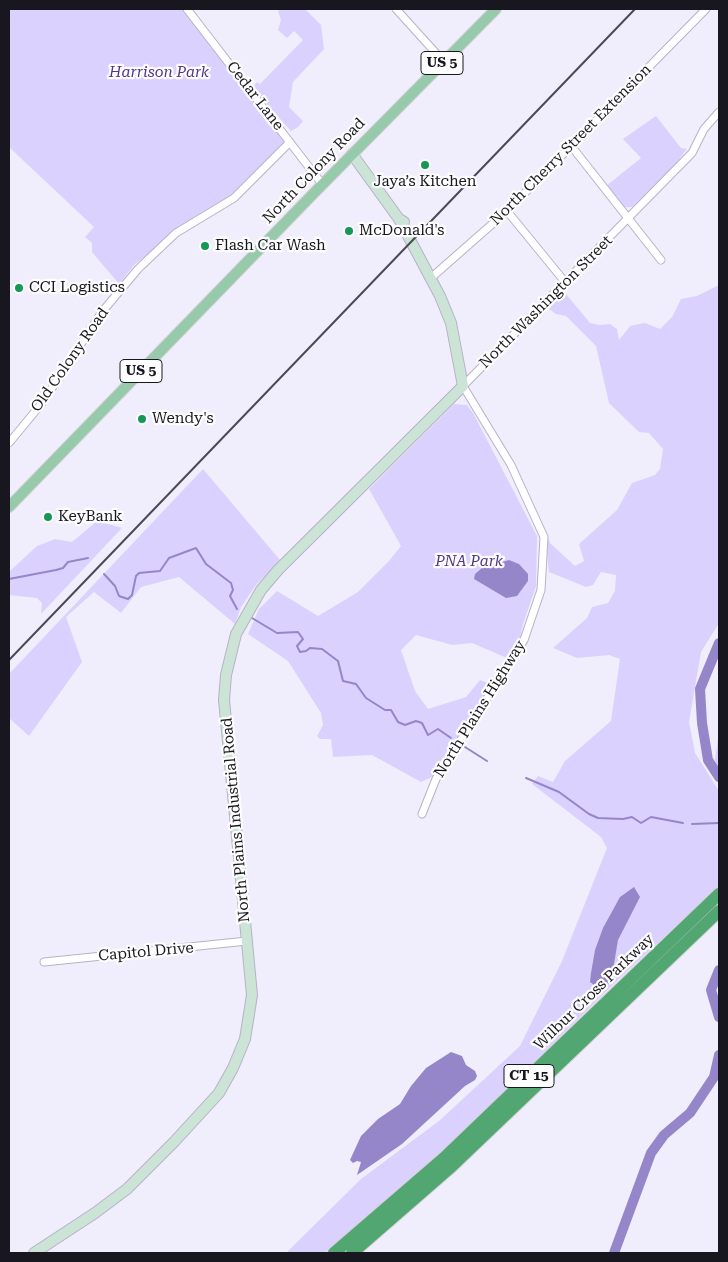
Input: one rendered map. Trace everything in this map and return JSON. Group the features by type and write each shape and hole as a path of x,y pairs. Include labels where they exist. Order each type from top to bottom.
{"highway":[{"name":"Wilbur Cross Parkway","path":"334,1253 450,1152 719,894"},
{"name":"Wilbur Cross Parkway","path":"352,1253 452,1166 719,911"}],"main road":[{"name":"North Colony Road","path":"9,507 322,184 496,9"}],"street":[{"name":"Cedar Lane","path":"187,9 322,184"},
{"path":"396,9 444,62"},
{"name":"North Cherry Street Extension","path":"430,274 507,211 706,9"},
{"name":"North Washington Street","path":"463,386 692,153 704,129 719,112"},
{"name":"Old Colony Road","path":"9,443 42,403 102,312 138,269 176,233 234,198 290,142"},
{"path":"572,146 661,260"},
{"name":"North Plains Highway","path":"352,154 399,219 400,224 430,274 451,324 463,386 511,464 544,537 541,590 524,640 436,779 422,814"},
{"path":"507,211 565,282"},
{"name":"North Plains Industrial Road","path":"34,1253 95,1213 127,1189 200,1115 219,1093 233,1068 250,1020 252,995 224,700 226,675 236,634 261,590 278,570 463,386"},
{"name":"Capitol Drive","path":"44,962 247,941"}],"green space":[{"name":"Harrison Park","path":"9,9 184,9 285,142 231,195 196,216 134,265 119,284 92,252 92,243 85,237 94,227 9,147"},
{"path":"281,9 305,9 321,25 324,49 293,82 289,107 303,121 291,131 252,88 257,82 260,84 303,40 294,31 287,38 278,30 281,20 278,11"},
{"path":"656,116 681,148 687,149 674,166 632,207 624,207 606,186 641,158 623,139"},
{"path":"719,285 719,623 701,652 689,722 695,753 719,791 719,886 618,980 448,1147 398,1191 324,1253 286,1253 361,1179 439,1121 520,1046 562,961 607,848 601,837 532,784 538,776 553,782 565,761 611,721 620,659 609,655 577,658 553,648 587,618 592,607 608,603 615,591 616,575 601,572 593,585 586,587 549,572 546,543 548,537 550,543 575,566 584,561 579,544 617,510 632,483 655,475 660,469 663,449 649,433 639,432 609,403 596,346 566,316 556,314 549,309 556,297 566,294 590,323 610,324 617,329 619,340 630,326 645,323 660,329 672,317 681,299 697,296"},
{"name":"PNA Park","path":"454,404 467,405 473,413 537,536 536,586 520,638 507,658 472,643 452,645 416,635 401,650 415,691 428,709 466,697 480,680 491,684 434,776 421,782 372,755 333,757 331,739 320,739 317,736 323,725 321,713 288,661 248,634 259,609 277,591 318,616 358,592 389,561 401,546 369,489"},
{"path":"203,469 280,560 256,585 241,607 235,624 179,577 141,587 121,613 94,592 66,617 82,662 29,736 9,718 9,674"},
{"path":"97,521 122,528 41,614 42,603 37,598 9,595 9,572 37,546 55,539 72,542"},
{"path":"719,732 719,782 715,759"}],"shaded area":[{"path":"509,560 519,564 528,574 528,581 517,596 506,598 474,579 475,574 482,568"},
{"path":"634,887 640,897 618,940 611,982 607,985 594,985 590,982 591,973 595,950 603,928 620,897"},
{"path":"451,1052 462,1056 466,1065 475,1071 477,1076 475,1080 465,1086 402,1144 357,1175 361,1162 353,1163 350,1160 361,1136 378,1119 400,1104 411,1086 426,1068"}],"waterway":[{"path":"104,574 115,586 119,596 128,599 132,595 136,576 139,573 160,571 169,558 196,548 206,564 231,583 233,590 230,596 237,609"},
{"path":"9,579 56,570 63,568 68,562 88,558"},
{"path":"252,618 277,633 298,632 303,639 297,646 300,652 310,648 322,649 338,661 343,681 356,684 366,698 385,710 391,710 398,722 405,725 416,721 422,723 428,735 438,729 451,738"},
{"path":"719,643 700,689 702,723 708,760 719,777"},
{"path":"465,747 487,761"},
{"path":"526,778 559,792 589,814 598,818 623,819 632,817 641,823 651,817 683,823"},
{"path":"692,824 719,823"},
{"path":"719,970 711,990 719,1017"},
{"path":"614,1253 651,1153 664,1135 690,1113 714,1077 719,1055"}],"railway":[{"path":"9,660 635,9"}],"place":[{"name":"Jaya’s Kitchen","path":"425,165"},
{"name":"McDonald's","path":"349,231"},
{"name":"Flash Car Wash","path":"205,246"},
{"name":"CCI Logistics","path":"19,288"},
{"name":"Wendy's","path":"142,419"},
{"name":"KeyBank","path":"48,517"}]}
